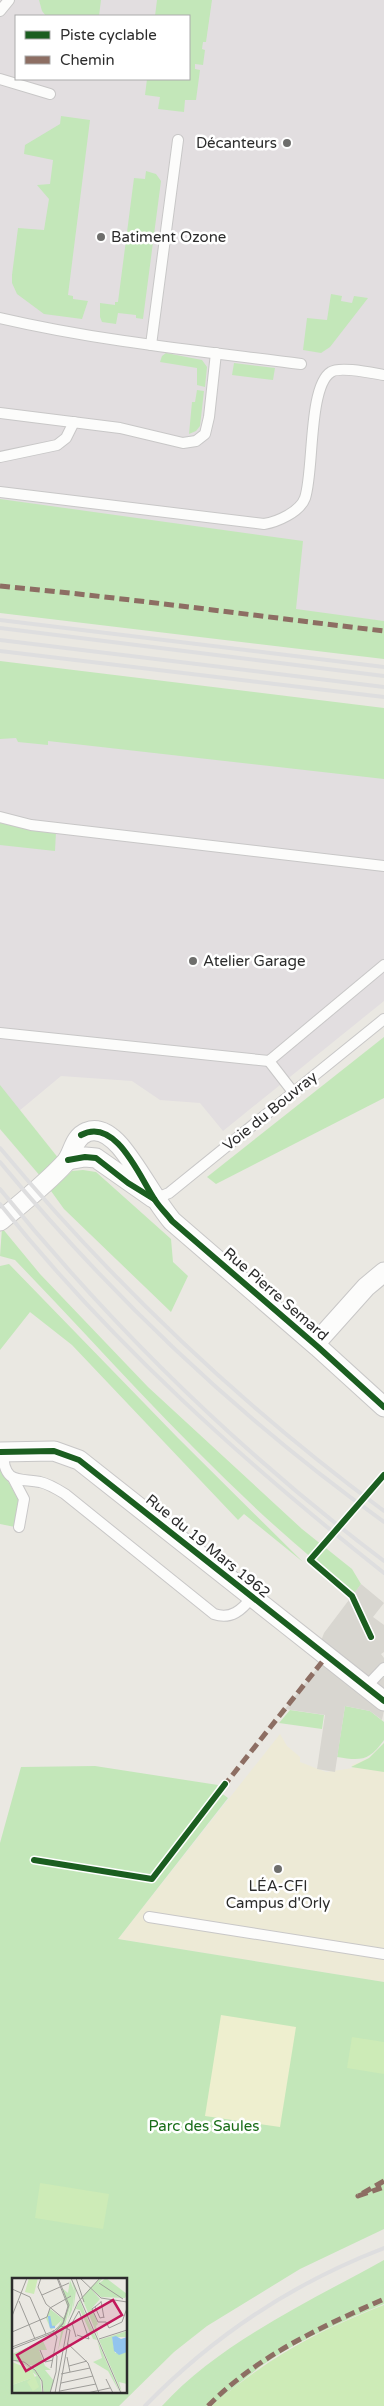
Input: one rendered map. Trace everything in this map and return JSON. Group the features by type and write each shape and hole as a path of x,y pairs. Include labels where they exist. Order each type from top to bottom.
{"street":[{"path":"0,1221 43,1186 68,1160 74,1143 81,1135 92,1130 106,1134 128,1157 154,1199"},
{"path":"68,1160 85,1157 96,1158 128,1183 154,1199"},
{"name":"Rue Pierre Semard","path":"154,1199 172,1221 384,1406"},
{"name":"Rue Pierre Semard","path":"315,1344 366,1287 384,1272"},
{"name":"Rue du 19 Mars 1962","path":"1,1452 54,1451 79,1460 384,1701"}],"lane":[{"path":"0,11 9,0"},
{"path":"0,79 50,94"},
{"path":"151,345 178,140"},
{"path":"0,318 56,331 300,364"},
{"path":"0,413 120,428 183,443 196,441 205,434 209,417 216,353"},
{"path":"0,492 264,524 276,522 293,511 305,498 322,381 331,372 339,369 384,375"},
{"path":"0,457 57,445 66,438 74,422"},
{"path":"0,817 31,825 384,866"},
{"path":"269,1062 384,965"},
{"name":"Voie du Bouvray","path":"154,1199 169,1193 384,1019"},
{"path":"0,1033 269,1062 293,1092"},
{"path":"1,1452 4,1466 13,1477 24,1499 19,1527"},
{"path":"13,1477 23,1482 47,1484 65,1494 214,1614 232,1615 242,1609 252,1597"},
{"path":"366,1687 384,1668"},
{"path":"148,1917 384,1954"}],"shaded area":[{"path":"0,0 384,0 384,621 0,578"},
{"path":"0,682 384,742 384,1001 223,1131 200,1103 160,1100 132,1081 61,1076 19,1111 0,1122"},
{"path":"361,1584 384,1603 373,1617 384,1625 384,1652 381,1654 384,1658 384,1692 321,1641 324,1633"},
{"path":"322,1662 384,1710 382,1720 370,1711 345,1706 335,1772 317,1769 325,1715 285,1709"},
{"name":"LÉA-CFI Campus d'Orly","path":"280,1734 287,1746 300,1757 300,1762 326,1772 353,1768 352,1765 369,1758 384,1743 384,1982 118,1939"}],"green space":[{"path":"39,0 101,0 99,15 45,15"},
{"path":"157,0 212,0 206,42 203,42 202,49 205,50 203,65 195,64 195,69 200,70 196,100 185,100 184,112 158,109 160,97 145,95 147,80 190,80 190,15 155,15"},
{"path":"61,116 90,120 68,295 73,296 73,299 88,301 82,319 44,314 17,294 12,283 18,228 44,230 49,199 37,185 50,184 53,160 24,154 25,145 60,124"},
{"path":"146,171 156,174 161,181 143,319 136,318 136,315 118,313 116,324 102,322 100,303 115,305 115,302 118,302 134,178 145,179"},
{"path":"331,294 342,296 341,301 352,303 354,296 368,298 330,347 321,353 303,350 307,318 327,320"},
{"path":"166,353 202,360 207,367 205,387 197,385 197,368 160,362 162,356"},
{"path":"234,363 275,368 273,380 232,375"},
{"path":"197,390 204,391 200,426 196,431 189,434 192,402 195,402"},
{"path":"0,499 303,541 296,609 384,621 384,659 0,613"},
{"path":"0,661 384,708 384,779 48,741 48,745 18,742 16,738 0,739"},
{"path":"0,823 56,832 55,851 0,845"},
{"path":"384,1037 384,1098 216,1184 207,1177"},
{"path":"0,1085 59,1159 41,1177 0,1129"},
{"path":"72,1171 96,1172 171,1239 173,1262 188,1276 171,1312 64,1209 51,1191"},
{"path":"2,1228 40,1274 148,1387 302,1529 352,1569 361,1584 355,1593 309,1556 221,1475 15,1260 0,1256"},
{"path":"9,1264 178,1438 303,1562 244,1514 238,1520 72,1345 30,1312 0,1350 0,1266"},
{"path":"0,1468 19,1500 15,1527 0,1524"},
{"path":"345,1706 370,1711 384,1722 384,1740 369,1756 358,1759 337,1757"},
{"path":"290,1710 324,1715 322,1729 279,1723"},
{"path":"384,1743 384,1772 351,1767 369,1758"},
{"name":"Parc des Saules","path":"95,1766 218,1785 216,1789 228,1798 118,1939 384,1982 384,2229 300,2269 207,2326 174,2352 119,2406 0,2406 0,1843 21,1767"},
{"path":"352,2037 384,2042 384,2074 347,2068"},
{"path":"40,2183 109,2194 103,2229 35,2218"},
{"path":"384,2260 384,2304 326,2329 283,2352 240,2382 212,2406 162,2406 210,2362 238,2343 296,2308"},
{"path":"384,2305 384,2406 212,2406 232,2389 294,2347 337,2325"}],"sand":[{"path":"221,2015 296,2027 280,2127 205,2116"}],"railway":[{"path":"0,620 384,667"},
{"path":"0,628 384,676"},
{"path":"0,640 384,687"},
{"path":"0,651 384,697"},
{"path":"0,1148 88,1247 181,1341 280,1429 384,1511"},
{"path":"0,1162 87,1260 180,1354 280,1442 384,1522"},
{"path":"0,1189 87,1290 181,1387 280,1477 384,1561"},
{"path":"0,1204 87,1305 134,1353 231,1445 384,1573"},
{"path":"145,2406 198,2357 256,2314 318,2278 384,2248"}],"marked path":[{"path":"0,586 384,631"},
{"path":"223,1787 322,1662"},
{"path":"384,2181 358,2196 384,2187"},
{"path":"208,2406 247,2372 291,2344 337,2320 384,2299"}],"cycle path":[{"path":"81,1135 94,1131 105,1134 116,1141 126,1152 157,1203 172,1221 318,1347 384,1407"},
{"path":"68,1160 85,1157 96,1158 128,1183 154,1199"},
{"path":"0,1452 54,1451 79,1460 384,1701"},
{"path":"371,1637 352,1596 310,1560 384,1475"},
{"path":"34,1860 152,1879 225,1784"}],"place":[{"name":"Décanteurs","path":"287,143"},
{"name":"Batiment Ozone","path":"101,237"},
{"name":"Atelier Garage","path":"193,961"},
{"name":"LÉA-CFI Campus d'Orly","path":"278,1869"}]}
